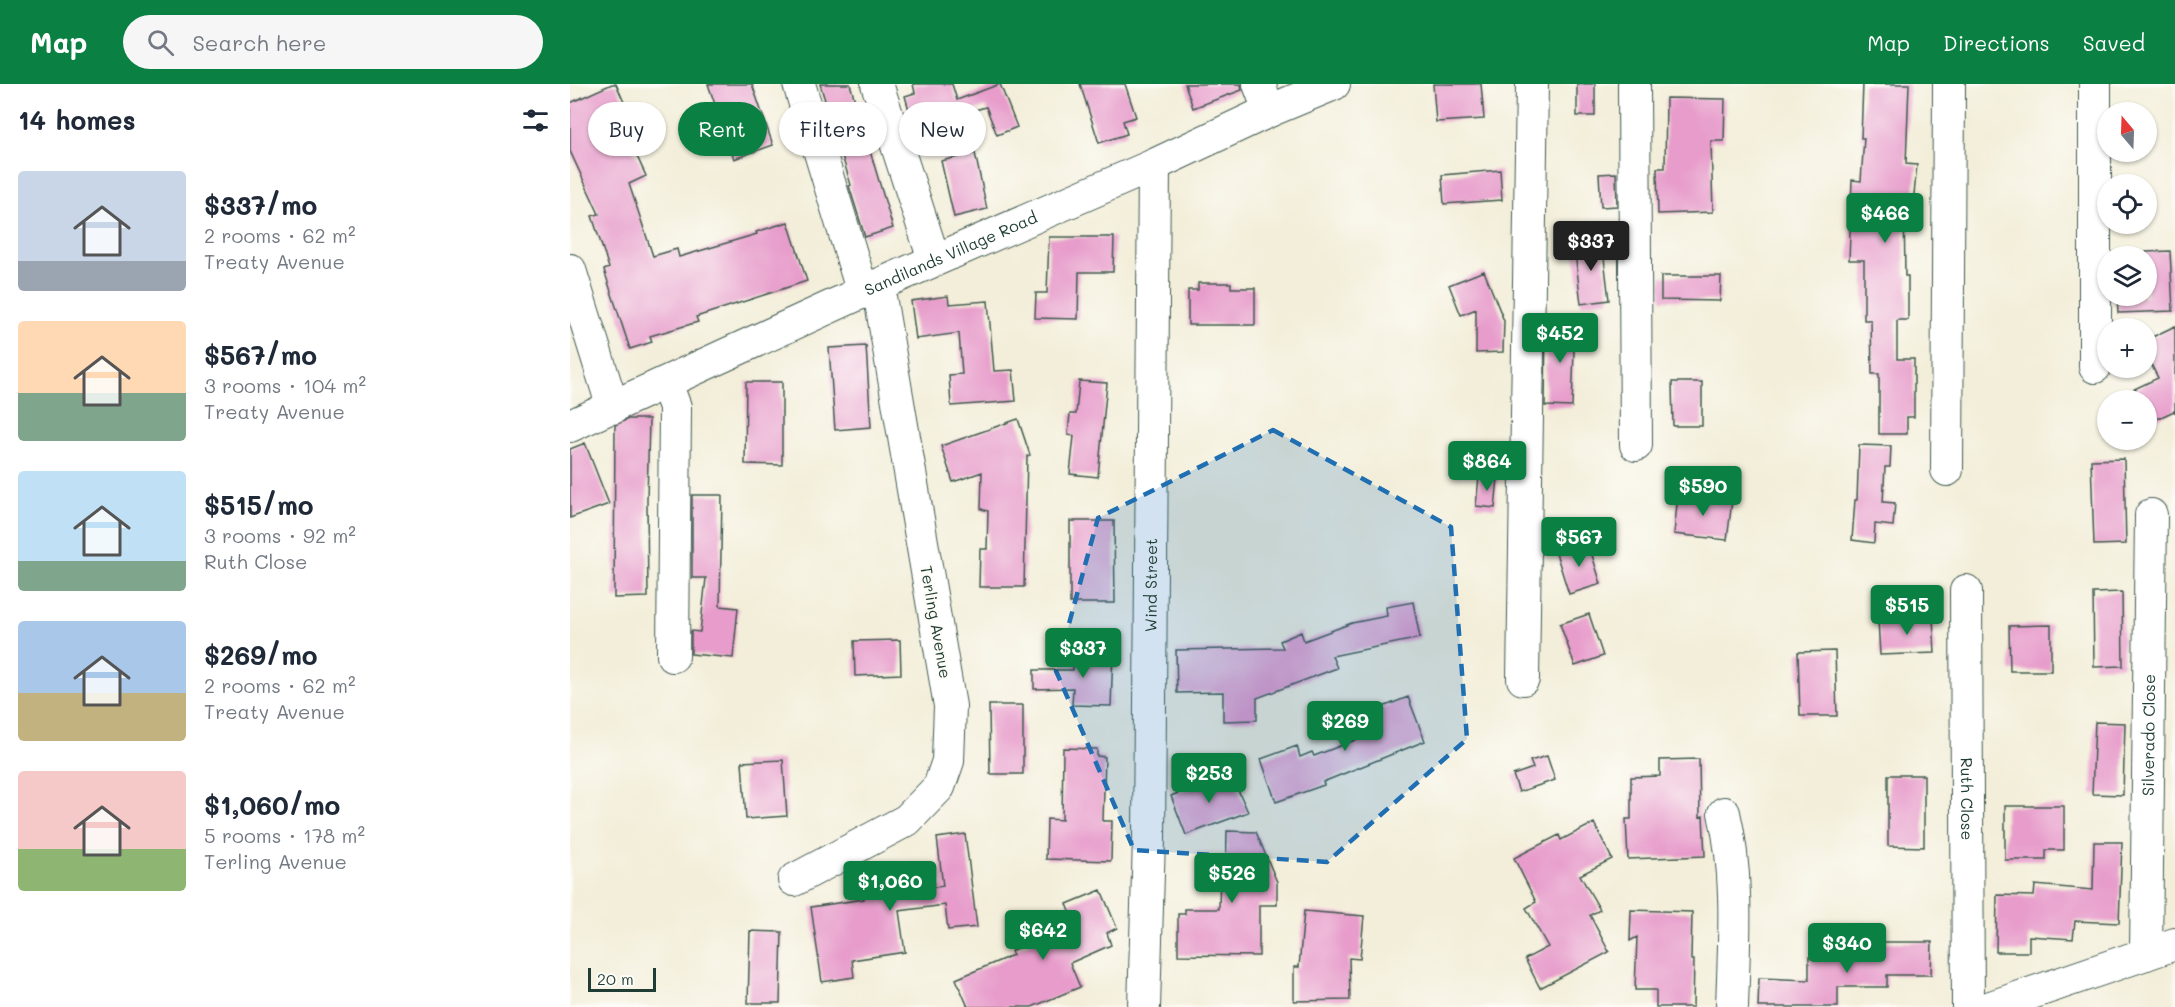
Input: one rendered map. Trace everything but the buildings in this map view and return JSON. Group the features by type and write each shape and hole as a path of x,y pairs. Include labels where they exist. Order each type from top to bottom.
{"street":[{"name":"Terling Avenue","path":"794,880 907,820 939,787 948,761 950,706 870,289 799,84"},
{"path":"877,84 934,260"},
{"name":"Sandilands Village Road","path":"570,426 934,260 1154,165 1264,97 1334,84"},
{"path":"1523,679 1532,84"},
{"path":"1634,84 1636,446"},
{"path":"1947,470 1949,84"},
{"path":"2095,84 2095,367"},
{"name":"Wind Street","path":"1143,1007 1149,817 1154,165"},
{"path":"570,270 613,408"},
{"path":"666,383 675,408 673,656"},
{"name":"Silverado Close","path":"2151,514 2161,949"},
{"name":"Ruth Close","path":"1966,591 1968,1007"},
{"path":"1724,813 1731,844 1734,911 1732,1007"},
{"path":"1991,1007 2161,949"}],"highlighted area":[{"path":"1273,430 1451,527 1467,739 1327,862 1134,850 1056,671 1098,518"}]}
